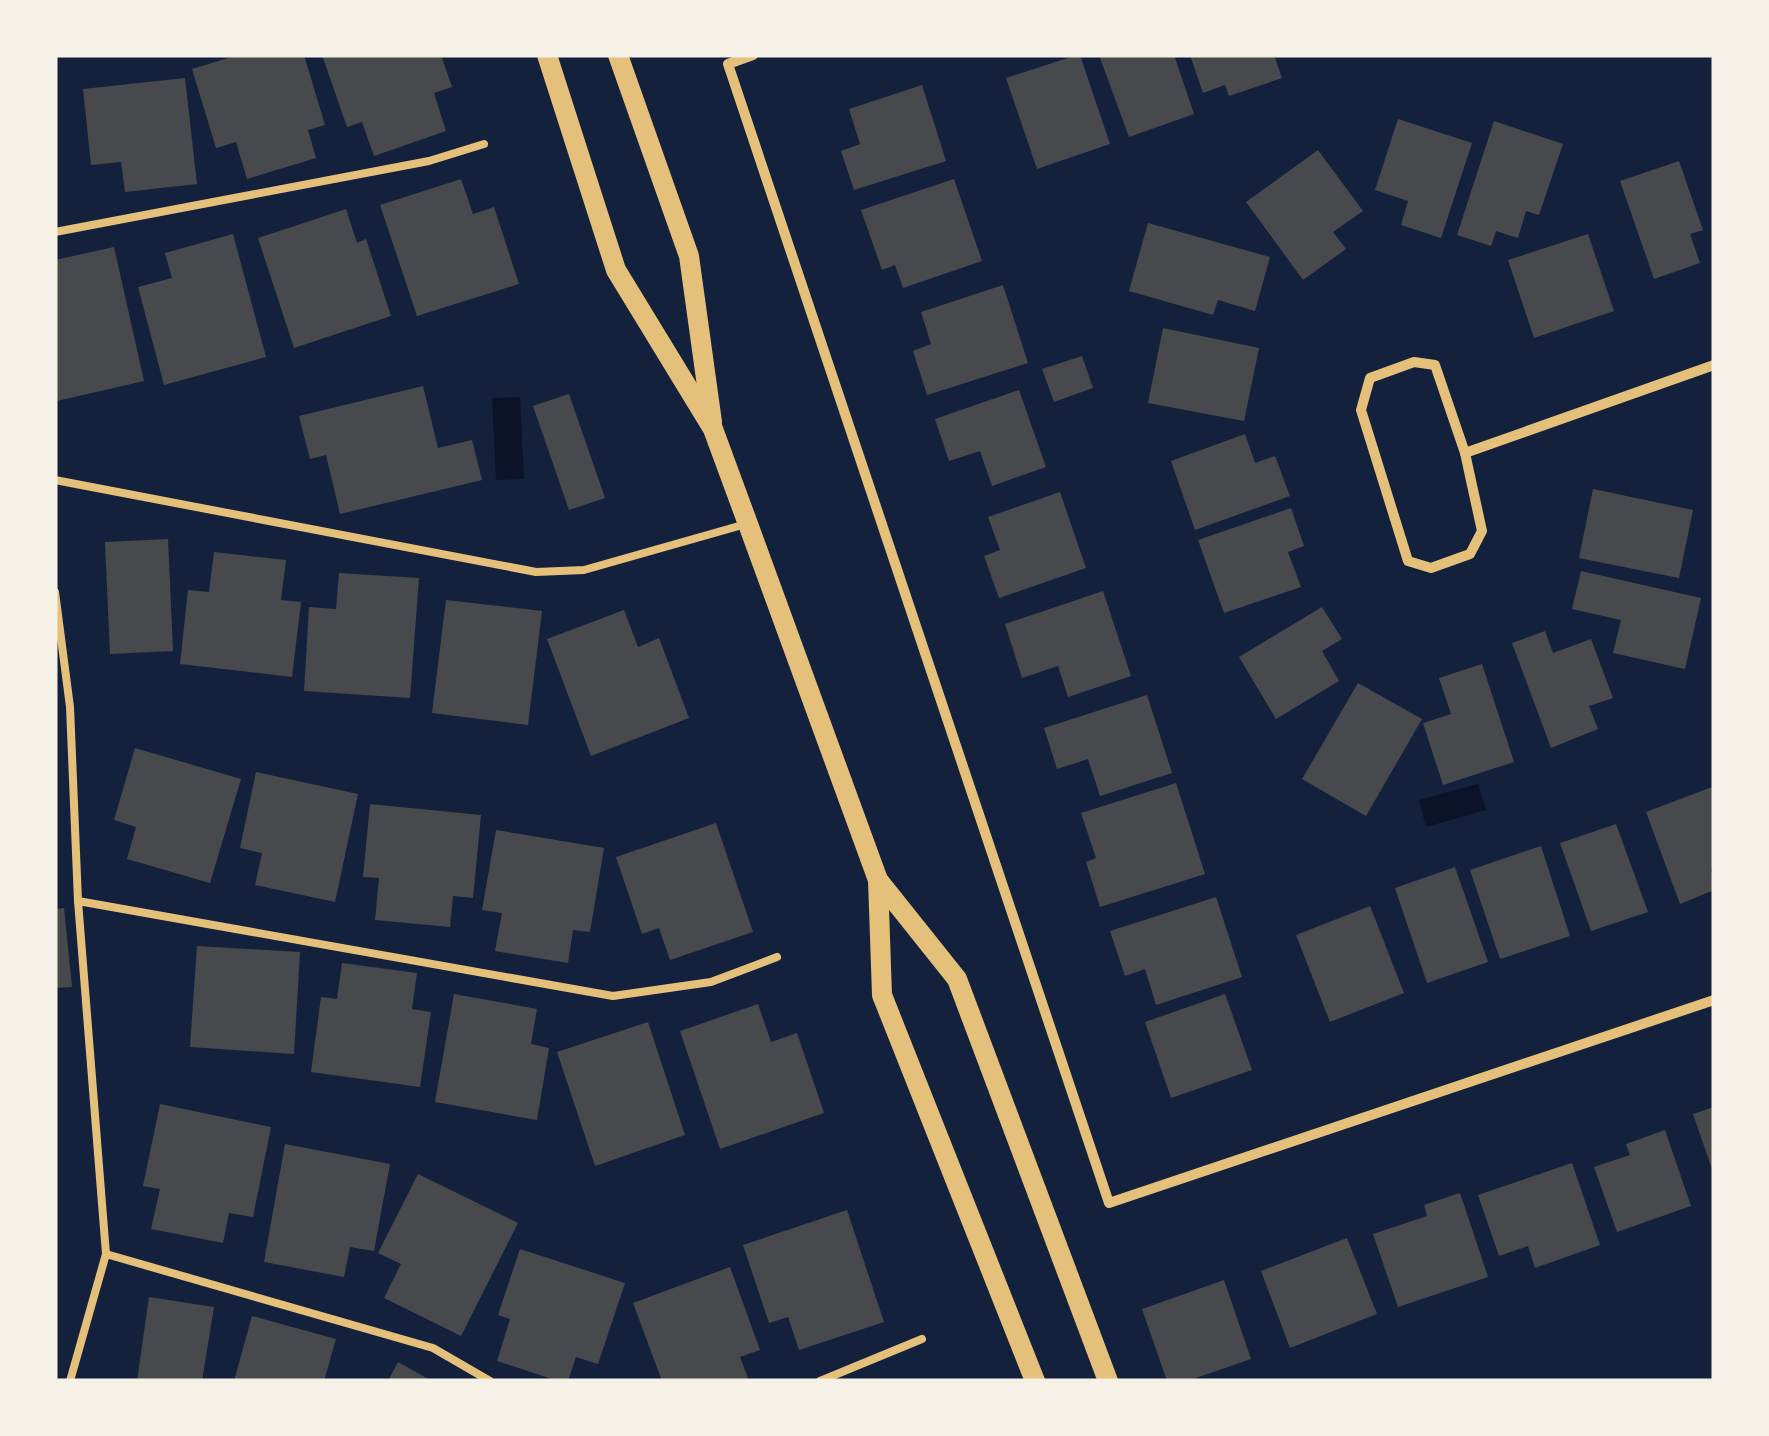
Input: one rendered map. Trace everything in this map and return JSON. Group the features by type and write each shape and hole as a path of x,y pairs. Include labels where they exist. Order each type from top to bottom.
{"main road":[{"path":"547,55 616,270 713,429 878,880 882,995 1036,1381"},
{"path":"618,55 690,256 713,429"},
{"path":"878,880 957,979 1108,1381"}],"street":[{"path":"754,55 728,64 1109,1203 1714,1000"},
{"path":"1414,362 1435,365 1465,452 1482,531 1470,554 1431,568 1408,561 1362,410 1370,378 1414,362"},
{"path":"1465,452 1714,365"}],"lane":[{"path":"55,232 429,161 484,144"},
{"path":"55,480 536,572 584,570 748,524"},
{"path":"55,592 70,708 78,901 106,1254 70,1381"},
{"path":"78,901 613,996 711,982 777,958"},
{"path":"106,1254 434,1348 490,1381"},
{"path":"820,1381 922,1339"}],"water":[{"path":"520,397 524,479 496,480 492,398"},
{"path":"1478,784 1486,810 1426,827 1419,800"}],"building":[{"path":"238,55 304,55 325,125 308,130 316,158 247,179 236,142 216,148 192,69"},
{"path":"322,55 441,55 452,87 434,93 446,131 374,156 362,122 347,127"},
{"path":"1077,55 1110,144 1037,169 1006,78"},
{"path":"1099,55 1174,55 1194,114 1129,137"},
{"path":"1190,55 1274,55 1282,78 1229,96 1225,85 1203,93"},
{"path":"185,78 197,184 125,192 121,162 91,165 83,89"},
{"path":"922,85 946,161 854,190 841,151 860,144 849,109"},
{"path":"1398,119 1472,143 1441,238 1401,225 1408,201 1375,190"},
{"path":"1494,121 1563,144 1539,215 1526,211 1518,238 1496,231 1491,246 1457,235"},
{"path":"1318,150 1363,211 1333,232 1346,249 1303,280 1246,202"},
{"path":"1679,161 1703,230 1690,234 1700,263 1654,279 1620,181"},
{"path":"461,179 473,214 494,207 519,284 417,316 380,205"},
{"path":"954,179 982,261 903,288 895,265 882,270 861,210"},
{"path":"346,209 357,243 366,239 391,316 294,348 258,238"},
{"path":"1148,223 1270,257 1255,311 1218,300 1213,315 1129,291"},
{"path":"233,234 266,357 164,385 138,287 172,278 165,253"},
{"path":"1588,234 1614,311 1534,338 1508,260"},
{"path":"114,247 144,381 57,401 55,260"},
{"path":"1003,285 1028,363 927,395 913,351 931,344 921,312"},
{"path":"1163,328 1259,348 1244,421 1148,403"},
{"path":"1082,356 1093,388 1054,402 1042,369"},
{"path":"423,386 438,448 472,440 482,480 340,514 326,455 310,459 299,416"},
{"path":"1019,390 1046,467 992,486 980,451 949,461 935,419"},
{"path":"569,394 605,498 569,510 533,406"},
{"path":"1245,434 1255,463 1275,456 1290,496 1195,530 1171,461"},
{"path":"1593,489 1693,510 1679,578 1579,558"},
{"path":"1060,492 1086,568 999,598 984,556 1000,550 988,517"},
{"path":"1291,508 1304,546 1288,552 1301,587 1224,613 1198,540"},
{"path":"168,539 173,651 110,654 105,542"},
{"path":"214,552 286,560 281,600 301,602 292,677 180,664 188,590 209,592"},
{"path":"1581,571 1701,598 1685,669 1613,653 1621,620 1572,609"},
{"path":"339,573 419,578 410,698 304,691 309,607 336,609"},
{"path":"1103,591 1131,676 1068,697 1058,666 1022,678 1005,624"},
{"path":"446,600 542,611 528,725 432,713"},
{"path":"1322,607 1342,639 1322,651 1339,681 1276,719 1239,657"},
{"path":"624,610 638,647 659,638 689,718 591,756 547,639"},
{"path":"1545,631 1553,653 1591,639 1613,698 1589,706 1598,729 1551,748 1512,643"},
{"path":"1482,664 1514,762 1443,785 1423,723 1451,714 1439,678"},
{"path":"1358,683 1422,719 1366,816 1302,779"},
{"path":"1147,695 1172,773 1100,796 1088,759 1057,769 1044,728"},
{"path":"135,748 241,779 210,883 127,859 136,827 114,820"},
{"path":"256,772 358,794 335,902 255,885 262,853 240,848"},
{"path":"1176,783 1205,874 1100,907 1086,862 1096,858 1081,813"},
{"path":"1712,787 1714,890 1680,904 1646,812"},
{"path":"370,804 481,815 473,898 453,896 450,927 375,920 379,878 363,877"},
{"path":"716,823 753,932 670,960 659,928 642,934 616,857"},
{"path":"1616,824 1648,912 1591,931 1560,843"},
{"path":"496,830 604,848 590,932 573,930 568,963 495,951 502,913 482,910"},
{"path":"1541,846 1570,936 1500,959 1470,870"},
{"path":"1455,867 1488,962 1427,983 1395,888"},
{"path":"1216,897 1242,977 1156,1005 1145,969 1125,976 1110,931"},
{"path":"1370,906 1404,993 1330,1022 1296,935"},
{"path":"64,908 72,987 55,988 55,909"},
{"path":"197,946 300,952 294,1054 190,1047"},
{"path":"342,963 417,973 412,1009 431,1012 420,1087 311,1072 321,997 337,999"},
{"path":"454,994 537,1009 531,1044 549,1048 537,1120 435,1102"},
{"path":"1225,994 1252,1070 1171,1098 1145,1022"},
{"path":"758,1004 771,1042 797,1033 824,1113 720,1149 680,1031"},
{"path":"648,1022 685,1135 595,1166 557,1052"},
{"path":"160,1104 271,1127 253,1217 229,1213 223,1243 151,1229 160,1189 143,1186"},
{"path":"1714,1107 1714,1172 1713,1172 1693,1114"},
{"path":"1665,1130 1691,1206 1617,1232 1594,1167 1630,1155 1626,1144"},
{"path":"285,1144 390,1164 374,1251 350,1247 344,1277 264,1262"},
{"path":"1572,1163 1600,1245 1535,1268 1528,1246 1499,1256 1478,1195"},
{"path":"418,1174 518,1223 461,1336 384,1298 401,1264 378,1253"},
{"path":"1460,1193 1488,1277 1398,1307 1373,1234 1427,1216 1424,1205"},
{"path":"847,1210 884,1322 799,1350 788,1317 769,1323 743,1245"},
{"path":"1347,1238 1377,1314 1290,1348 1261,1271"},
{"path":"520,1249 625,1283 598,1364 576,1357 568,1381 497,1361 510,1319 498,1315"},
{"path":"730,1267 760,1350 740,1357 749,1381 662,1381 633,1303"},
{"path":"1224,1280 1251,1359 1187,1381 1167,1381 1142,1309"},
{"path":"149,1297 214,1307 202,1381 137,1381"},
{"path":"252,1316 336,1339 324,1381 234,1381"},
{"path":"398,1362 432,1381 388,1381"}]}
